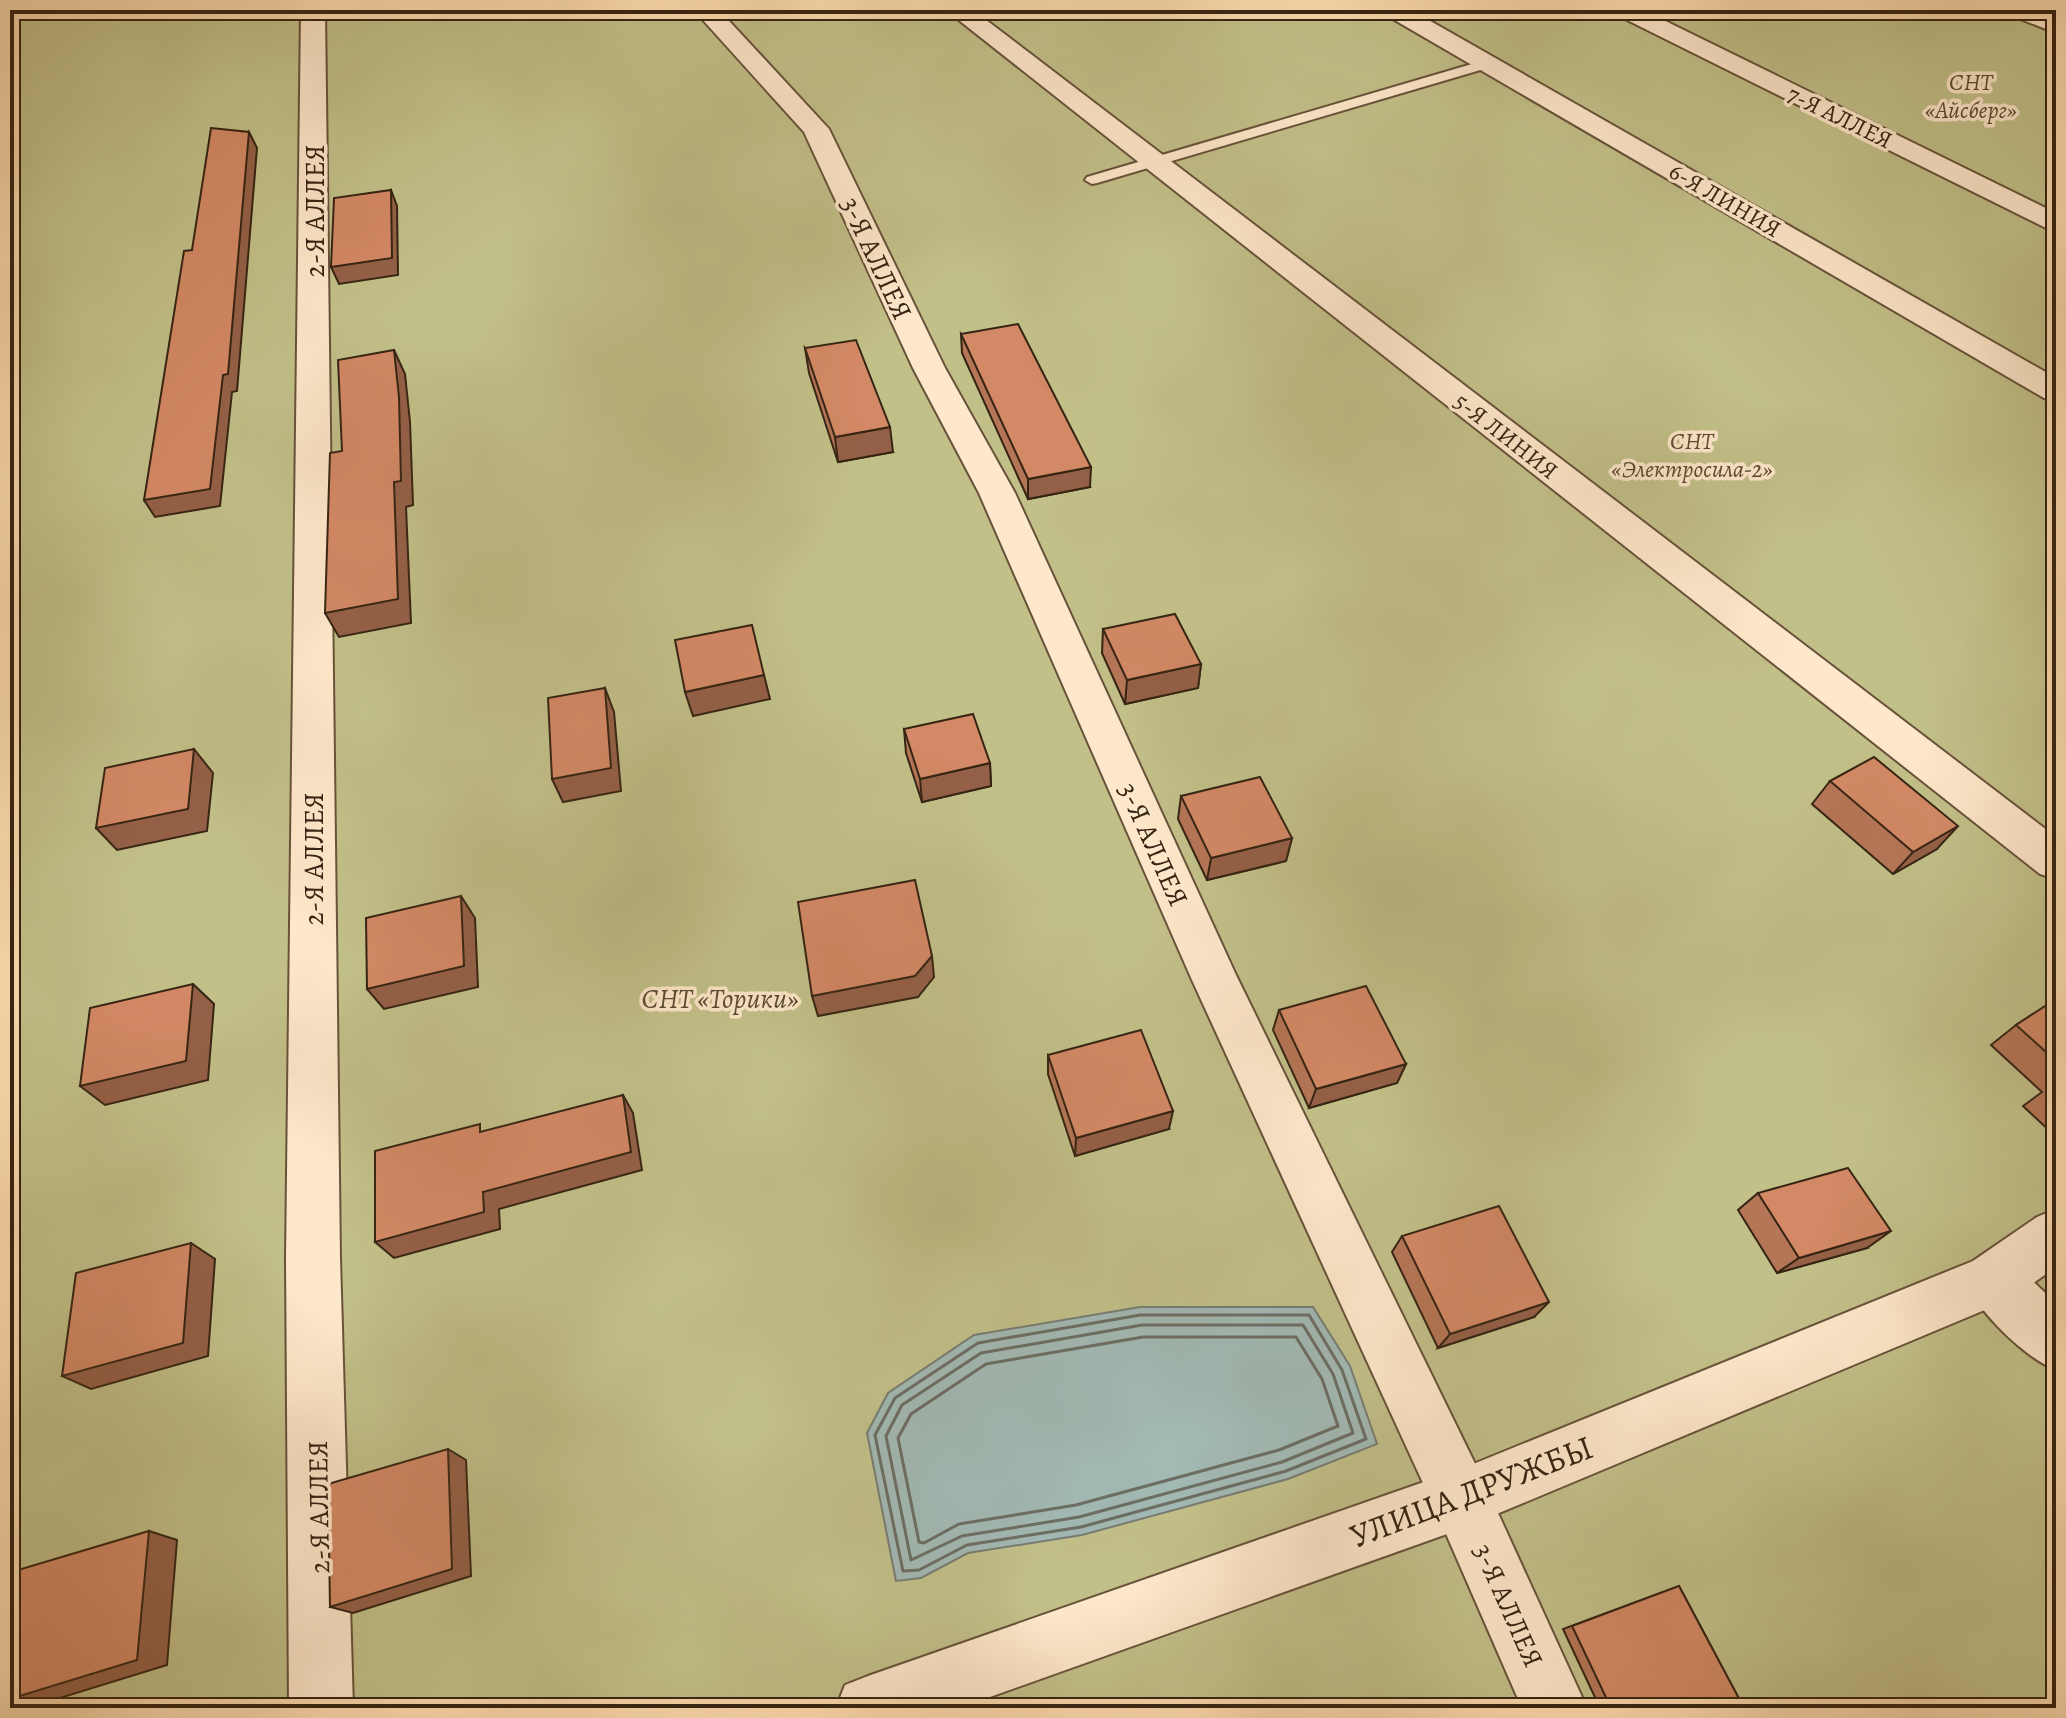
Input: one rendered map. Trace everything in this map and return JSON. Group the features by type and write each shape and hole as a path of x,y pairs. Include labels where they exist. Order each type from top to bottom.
{"street":[{"name":"2-Я АЛЛЕЯ","path":"313,10 313,1258 321,1708"},
{"name":"3-Я АЛЛЕЯ","path":"706,10 816,129 929,368 997,493 1215,980 1461,1499 1555,1708"},
{"name":"5-Я ЛИНИЯ","path":"958,10 2056,861"},
{"name":"6-Я ЛИНИЯ","path":"1394,10 2056,391"},
{"name":"7-Я АЛЛЕЯ","path":"1625,10 2056,224"},
{"path":"2018,10 2056,26"},
{"name":"УЛИЦА ДРУЖБЫ","path":"868,1708 1461,1499 1992,1280 2056,1235"},
{"path":"1992,1280 2056,1342"}],"lane":[{"path":"1092,180 1489,63"}],"green space":[{"name":"СНТ «Торики»","path":"10,10 2056,10 2056,1708 10,1708"}],"water":[{"path":"1140,1307 1313,1307 1350,1366 1377,1444 1288,1479 1082,1535 968,1553 921,1578 896,1581 867,1433 888,1393 974,1335"}],"building":[{"path":"211,128 249,132 228,374 223,375 210,489 144,500 184,251 192,250"},
{"path":"391,190 392,258 331,267 334,198"},
{"path":"1018,324 1091,467 1028,479 961,334"},
{"path":"856,340 890,427 835,437 805,348"},
{"path":"394,350 399,397 401,481 394,482 398,599 325,613 330,453 342,451 338,360"},
{"path":"1175,614 1201,664 1127,680 1103,629"},
{"path":"752,625 764,675 685,692 675,640"},
{"path":"605,688 611,768 552,779 548,698"},
{"path":"973,714 990,763 920,779 904,729"},
{"path":"194,749 188,809 96,828 105,768"},
{"path":"1874,757 1958,826 1913,852 1830,781"},
{"path":"1260,777 1292,838 1211,858 1181,796"},
{"path":"915,880 932,956 915,976 812,996 798,902"},
{"path":"461,896 464,966 367,989 366,918"},
{"path":"193,984 186,1061 80,1086 90,1008"},
{"path":"1366,986 1406,1064 1316,1089 1279,1010"},
{"path":"2056,999 2056,1061 2016,1025"},
{"path":"1141,1030 1173,1111 1076,1138 1048,1055"},
{"path":"623,1095 631,1152 483,1192 484,1212 375,1242 375,1151 480,1124 480,1132"},
{"path":"1848,1168 1891,1231 1799,1258 1758,1193"},
{"path":"1499,1206 1549,1302 1450,1334 1402,1236"},
{"path":"191,1243 183,1343 62,1376 76,1273"},
{"path":"448,1449 452,1569 330,1607 328,1484"},
{"path":"149,1531 137,1660 10,1699 10,1624 18,1570"},
{"path":"1679,1586 1744,1708 1611,1708 1572,1626"}],"park label":[{"name":"СНТ «Айсберг»","path":"1971,96"},
{"name":"СНТ «Электросила-2»","path":"1692,455"}]}
